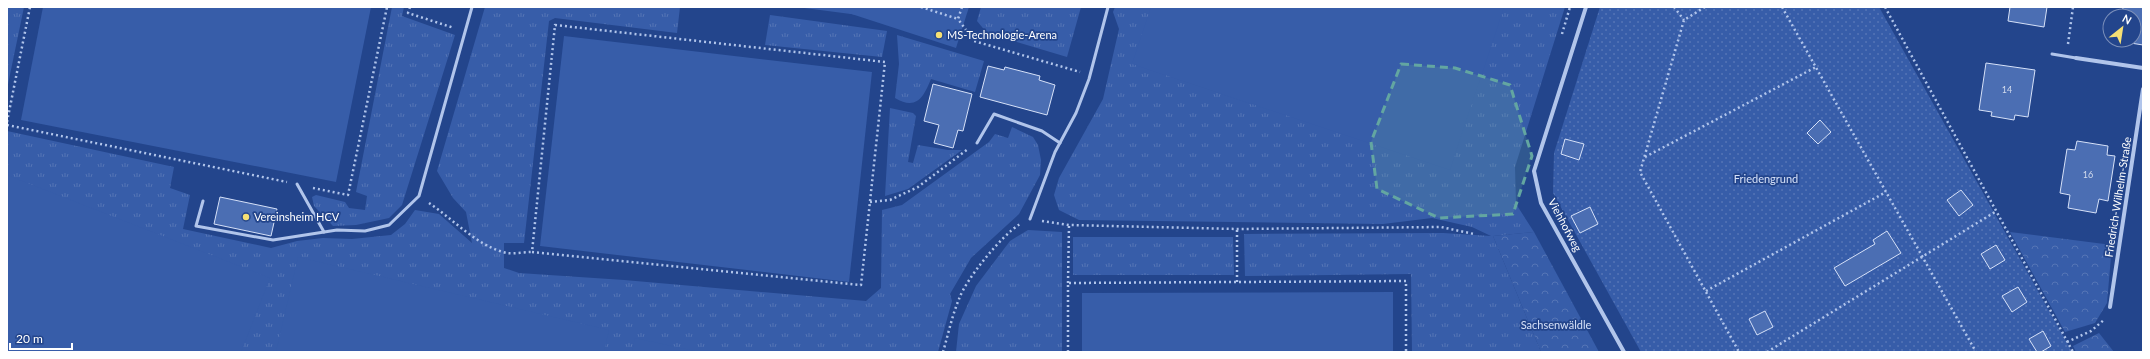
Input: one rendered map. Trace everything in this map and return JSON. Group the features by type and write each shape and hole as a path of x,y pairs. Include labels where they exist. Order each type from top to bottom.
{"street":[{"name":"Viehhofweg","path":"1586,7 1534,171 1541,203 1624,352"},
{"path":"2076,58 2143,68"},
{"name":"Friedrich-Wilhelm-Straße","path":"2110,307 2143,89"}],"lane":[{"path":"203,201 196,226 273,240 337,230 365,232 388,225 419,196 472,7"},
{"path":"1030,219 1060,143 1076,113 1090,74 1108,7"},
{"path":"2052,54 2076,58"},
{"path":"977,142 994,114 1042,131 1060,143"},
{"path":"297,184 324,232"}],"path":[{"path":"7,122 30,7"},
{"path":"7,125 348,195 387,7"},
{"path":"410,7 408,13 465,32"},
{"path":"921,7 958,19 974,41 1052,65 1090,74"},
{"path":"958,19 962,7"},
{"path":"1674,7 1684,20"},
{"path":"1705,7 1684,20 1640,172 1739,352"},
{"path":"1782,7 1976,352"},
{"path":"1885,7 1995,212 2073,352"},
{"path":"2067,46 2073,7"},
{"path":"419,196 481,242 498,250 509,253 532,252 861,285 885,62 555,25 532,252"},
{"path":"1644,158 1816,67"},
{"path":"870,202 890,200 918,187 977,142"},
{"path":"1706,291 1886,192"},
{"path":"1767,352 1995,212"},
{"path":"943,352 959,298 987,257 1009,230 1030,219 1068,225 1237,229 1441,227 1474,234"},
{"path":"1068,225 1068,352"},
{"path":"1237,229 1237,282"},
{"path":"1068,283 1406,280 1406,352"},
{"path":"2067,342 2097,328 2105,319 2110,307"}],"highlighted area":[{"path":"1401,64 1455,68 1510,85 1532,156 1513,214 1439,218 1377,189 1371,142"}],"green space":[{"path":"7,7 24,7 7,89"},
{"path":"43,7 371,7 336,182 21,120"},
{"path":"392,7 404,7 402,16 455,35 402,205 389,218 356,225 333,226 314,206 312,197 316,195 345,202 349,208 365,210 367,196 356,192"},
{"path":"485,7 680,7 677,33 555,18 549,21 524,243 504,243 504,268 519,273 624,280 866,301 881,288 882,210 902,205 989,142 995,134 1008,138 1012,127 1033,137 1038,145 1041,160 1040,175 1019,214 971,258 950,294 952,301 938,352 7,352 7,131 174,167 170,188 190,195 183,229 271,248 297,241 323,238 352,239 391,235 405,224 415,210 439,214 472,243 466,212 453,198 437,171"},
{"path":"797,7 844,7 874,17"},
{"name":"MS-Technologie-Arena","path":"830,7 969,7 956,48"},
{"path":"981,7 1081,7 1067,57 987,33 977,21"},
{"path":"1115,7 1565,7 1515,167 1516,204 1534,232 1493,236 1541,352 1412,352 1411,274 1245,276 1244,234 1443,233 1491,236 1472,227 1432,218 1383,224 1079,220 1059,210 1054,195 1059,178 1103,99 1119,29 1113,12"},
{"path":"1151,7 1504,7 1450,170 1132,64"},
{"name":"Friedengrund","path":"1600,7 1879,7 2072,352 1641,352 1553,193 1554,153"},
{"path":"770,15 887,31 882,57 765,45"},
{"path":"897,35 984,61 975,92 931,79 926,91 919,100 909,103 895,98 899,64"},
{"path":"564,36 872,72 849,282 540,246"},
{"path":"890,108 913,113 916,116 908,162 913,163 918,145 948,150 962,150 908,189 885,196"},
{"path":"7,175 270,278 241,352 7,352"},
{"path":"1028,230 1062,232 1062,352 956,352 959,324 976,286 1010,241"},
{"name":"Sachsenwäldle","path":"1534,232 1599,352 1541,352 1493,236"},
{"path":"2010,232 2112,245 2107,303 2095,323 2065,332"},
{"path":"1073,237 1233,237 1234,275 1073,275"},
{"path":"298,257 609,330 604,352 276,352"},
{"path":"1393,292 1393,352 1082,352 1082,293"},
{"path":"2099,333 2114,352 2076,352 2073,346"},
{"path":"635,338 699,352 632,352"}],"building":[{"path":"2010,7 2047,7 2044,27 2008,21"},
{"path":"2143,7 2143,45 2142,8 2123,8"},
{"path":"1986,63 2035,70 2028,117 2015,115 2014,120 1991,116 1992,112 1979,110"},
{"path":"988,66 1004,70 1005,67 1040,76 1039,80 1055,85 1047,115 980,97"},
{"path":"933,84 972,94 963,131 958,130 953,148 934,143 939,125 924,121"},
{"path":"1820,120 1831,132 1818,144 1807,133"},
{"path":"1565,139 1584,144 1579,160 1561,154"},
{"path":"2077,141 2108,146 2107,155 2115,156 2108,201 2099,199 2096,213 2068,208 2070,195 2060,193 2067,149 2075,150"},
{"path":"1961,190 1973,205 1959,216 1947,200"},
{"name":"Vereinsheim HCV","path":"220,197 277,209 271,236 214,224"},
{"path":"1590,207 1598,224 1580,233 1571,216"},
{"path":"1887,231 1901,253 1845,286 1834,268 1875,244 1873,240"},
{"path":"1996,245 2005,260 1990,269 1981,254"},
{"path":"2018,287 2027,302 2012,312 2002,296"},
{"path":"1765,311 1773,327 1757,335 1749,319"},
{"path":"2043,331 2051,346 2041,352 2037,352 2029,339"}],"place":[{"name":"MS-Technologie-Arena","path":"939,35"},
{"name":"Vereinsheim HCV","path":"246,217"}]}
